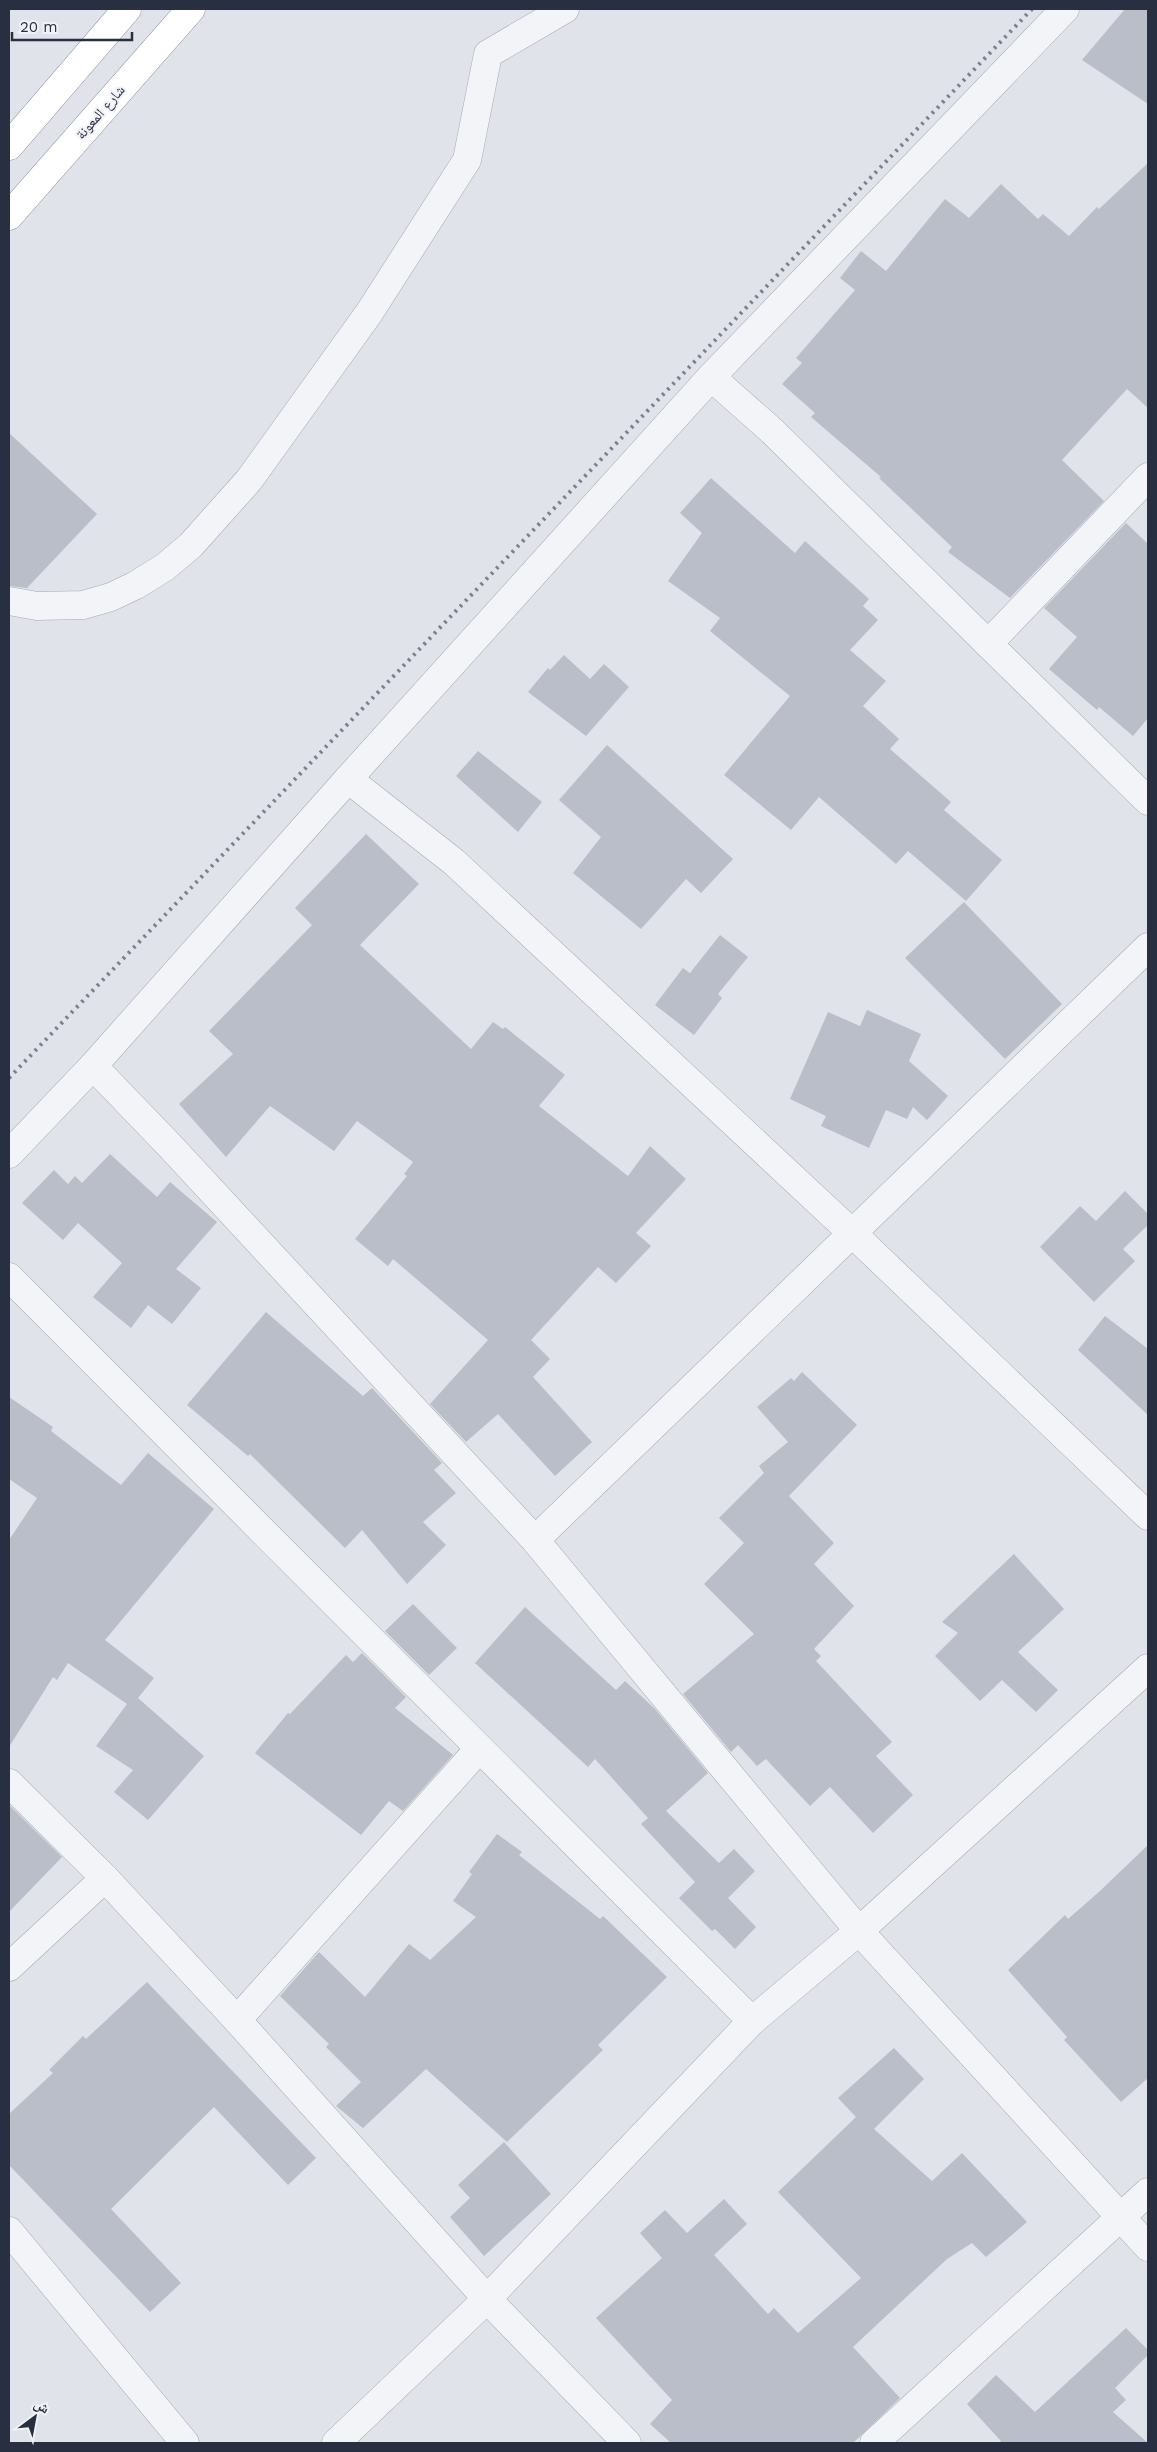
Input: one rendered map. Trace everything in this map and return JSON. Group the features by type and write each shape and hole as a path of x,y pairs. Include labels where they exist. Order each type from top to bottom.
{"highway":[{"path":"9,146 127,9"},
{"name":"شارع المعونة","path":"9,216 191,9"}],"street":[{"path":"9,601 37,606 83,605 111,597 151,576 191,545 249,480 369,313 468,160 488,54 565,9"},
{"path":"9,1154 93,1066 348,779 711,378 1064,9"},
{"path":"711,378 771,430 1148,801"},
{"path":"988,644 1148,477"},
{"path":"348,779 454,862 852,1233 1148,1516"},
{"path":"535,1540 1148,947"},
{"path":"93,1066 171,1147 535,1540 859,1931 1148,2247"},
{"path":"9,1277 752,2021"},
{"path":"336,2443 487,2299 752,2021 859,1931 1148,1668"},
{"path":"237,2020 479,1749"},
{"path":"9,1783 105,1878 237,2020 487,2299 627,2443"},
{"path":"9,1967 105,1878"},
{"path":"874,2443 1148,2192"},
{"path":"9,2231 185,2443"}],"building":[{"path":"1125,9 1148,9 1148,104 1082,60"},
{"path":"1148,163 1148,408 1127,389 1062,460 1104,501 1010,598 948,552 952,547 879,478 881,477 811,417 815,413 782,384 802,363 796,358 855,290 840,278 861,251 886,271 945,199 969,218 1001,184 1038,219 1043,214 1069,236 1097,207 1099,209"},
{"path":"9,433 97,514 27,588 9,586"},
{"path":"711,478 795,553 805,541 869,599 863,606 878,620 850,650 886,681 863,706 899,739 890,749 951,802 944,810 1002,860 966,901 908,851 896,864 819,797 791,830 724,775 790,696 710,631 720,618 668,581 702,533 680,513"},
{"path":"1126,523 1148,544 1148,718 1133,736 1099,707 1097,710 1049,669 1077,637 1044,608"},
{"path":"564,655 590,679 604,664 629,687 586,736 528,692 548,668 550,670"},
{"path":"607,745 733,859 701,893 686,879 641,929 573,873 601,837 559,800"},
{"path":"478,751 542,802 518,832 456,776"},
{"path":"366,834 419,884 360,945 471,1049 493,1022 503,1029 505,1027 565,1075 539,1106 628,1176 650,1146 686,1179 636,1233 651,1246 616,1283 598,1267 531,1340 550,1359 533,1377 592,1442 555,1476 498,1414 466,1442 430,1404 488,1340 393,1259 388,1266 355,1239 407,1176 404,1174 413,1162 357,1121 334,1151 270,1106 226,1157 179,1104 233,1054 209,1031 312,925 295,908"},
{"path":"964,902 1062,1004 1005,1059 905,958"},
{"path":"720,935 748,957 718,994 722,998 694,1035 655,1005 683,968 690,973"},
{"path":"867,1010 921,1034 909,1061 948,1096 927,1120 913,1107 907,1119 886,1110 869,1148 821,1126 826,1116 790,1099 828,1012 860,1026"},
{"path":"110,1154 157,1197 170,1182 217,1222 176,1269 201,1288 172,1324 148,1305 131,1328 93,1297 122,1263 78,1223 63,1240 22,1203 54,1170 68,1184 75,1176 82,1183"},
{"path":"1125,1191 1148,1214 1148,1225 1123,1249 1135,1261 1094,1302 1040,1247 1080,1206 1096,1221"},
{"path":"266,1312 363,1396 372,1388 442,1463 434,1470 456,1493 423,1522 446,1545 407,1584 362,1530 345,1548 250,1454 248,1456 187,1405"},
{"path":"1105,1316 1148,1349 1148,1415 1078,1350"},
{"path":"802,1372 857,1425 789,1496 834,1543 814,1564 854,1606 814,1649 821,1656 816,1661 892,1742 876,1756 913,1795 873,1833 830,1787 810,1806 766,1759 757,1766 738,1745 731,1752 683,1694 754,1634 704,1584 744,1543 719,1518 764,1473 759,1466 788,1442 757,1407 791,1378 794,1381"},
{"path":"9,1397 53,1427 51,1431 121,1485 148,1453 214,1509 105,1640 154,1678 138,1698 204,1756 148,1820 114,1792 133,1770 96,1746 127,1704 68,1663 57,1680 53,1677 9,1747 9,1540 37,1498 9,1479"},
{"path":"1014,1554 1064,1609 1018,1652 1058,1690 1036,1712 1002,1680 980,1701 935,1656 958,1633 942,1622"},
{"path":"413,1604 457,1648 429,1675 385,1631"},
{"path":"525,1607 616,1690 625,1681 655,1709 708,1773 666,1811 719,1863 734,1849 755,1871 728,1898 756,1927 735,1949 715,1929 712,1931 679,1898 695,1882 641,1824 648,1818 595,1759 588,1767 475,1663"},
{"path":"362,1653 406,1697 395,1708 453,1755 403,1811 389,1801 361,1835 255,1753 288,1713 290,1714 346,1655 353,1662"},
{"path":"9,1805 62,1857 9,1912"},
{"path":"497,1834 522,1852 519,1855 600,1919 603,1916 667,1977 598,2045 603,2050 507,2142 426,2069 363,2128 336,2106 361,2082 326,2047 329,2044 280,1996 319,1952 365,1997 409,1944 430,1960 476,1917 453,1901 472,1874 469,1872"},
{"path":"1148,1845 1148,2078 1121,2102 1064,2040 1067,2037 1008,1970 1065,1915 1068,1919"},
{"path":"147,1982 316,2158 288,2185 214,2107 111,2209 181,2283 150,2312 9,2165 9,2114 53,2073 49,2070 83,2036 86,2039"},
{"path":"894,2048 924,2079 874,2129 932,2181 962,2153 1027,2222 986,2257 972,2243 947,2259 853,2347 900,2398 853,2443 671,2443 650,2424 672,2400 596,2318 662,2258 640,2233 665,2210 687,2233 724,2199 747,2224 714,2255 768,2314 774,2308 798,2333 861,2278 778,2192 856,2117 838,2098"},
{"path":"504,2142 551,2194 484,2256 450,2217 470,2198 458,2185"},
{"path":"1126,2328 1148,2350 1148,2355 1115,2388 1126,2400 1113,2412 1148,2443 999,2443 1001,2441 967,2404 996,2375 1035,2412"}],"railway":[{"path":"9,1078 1032,9"}]}
